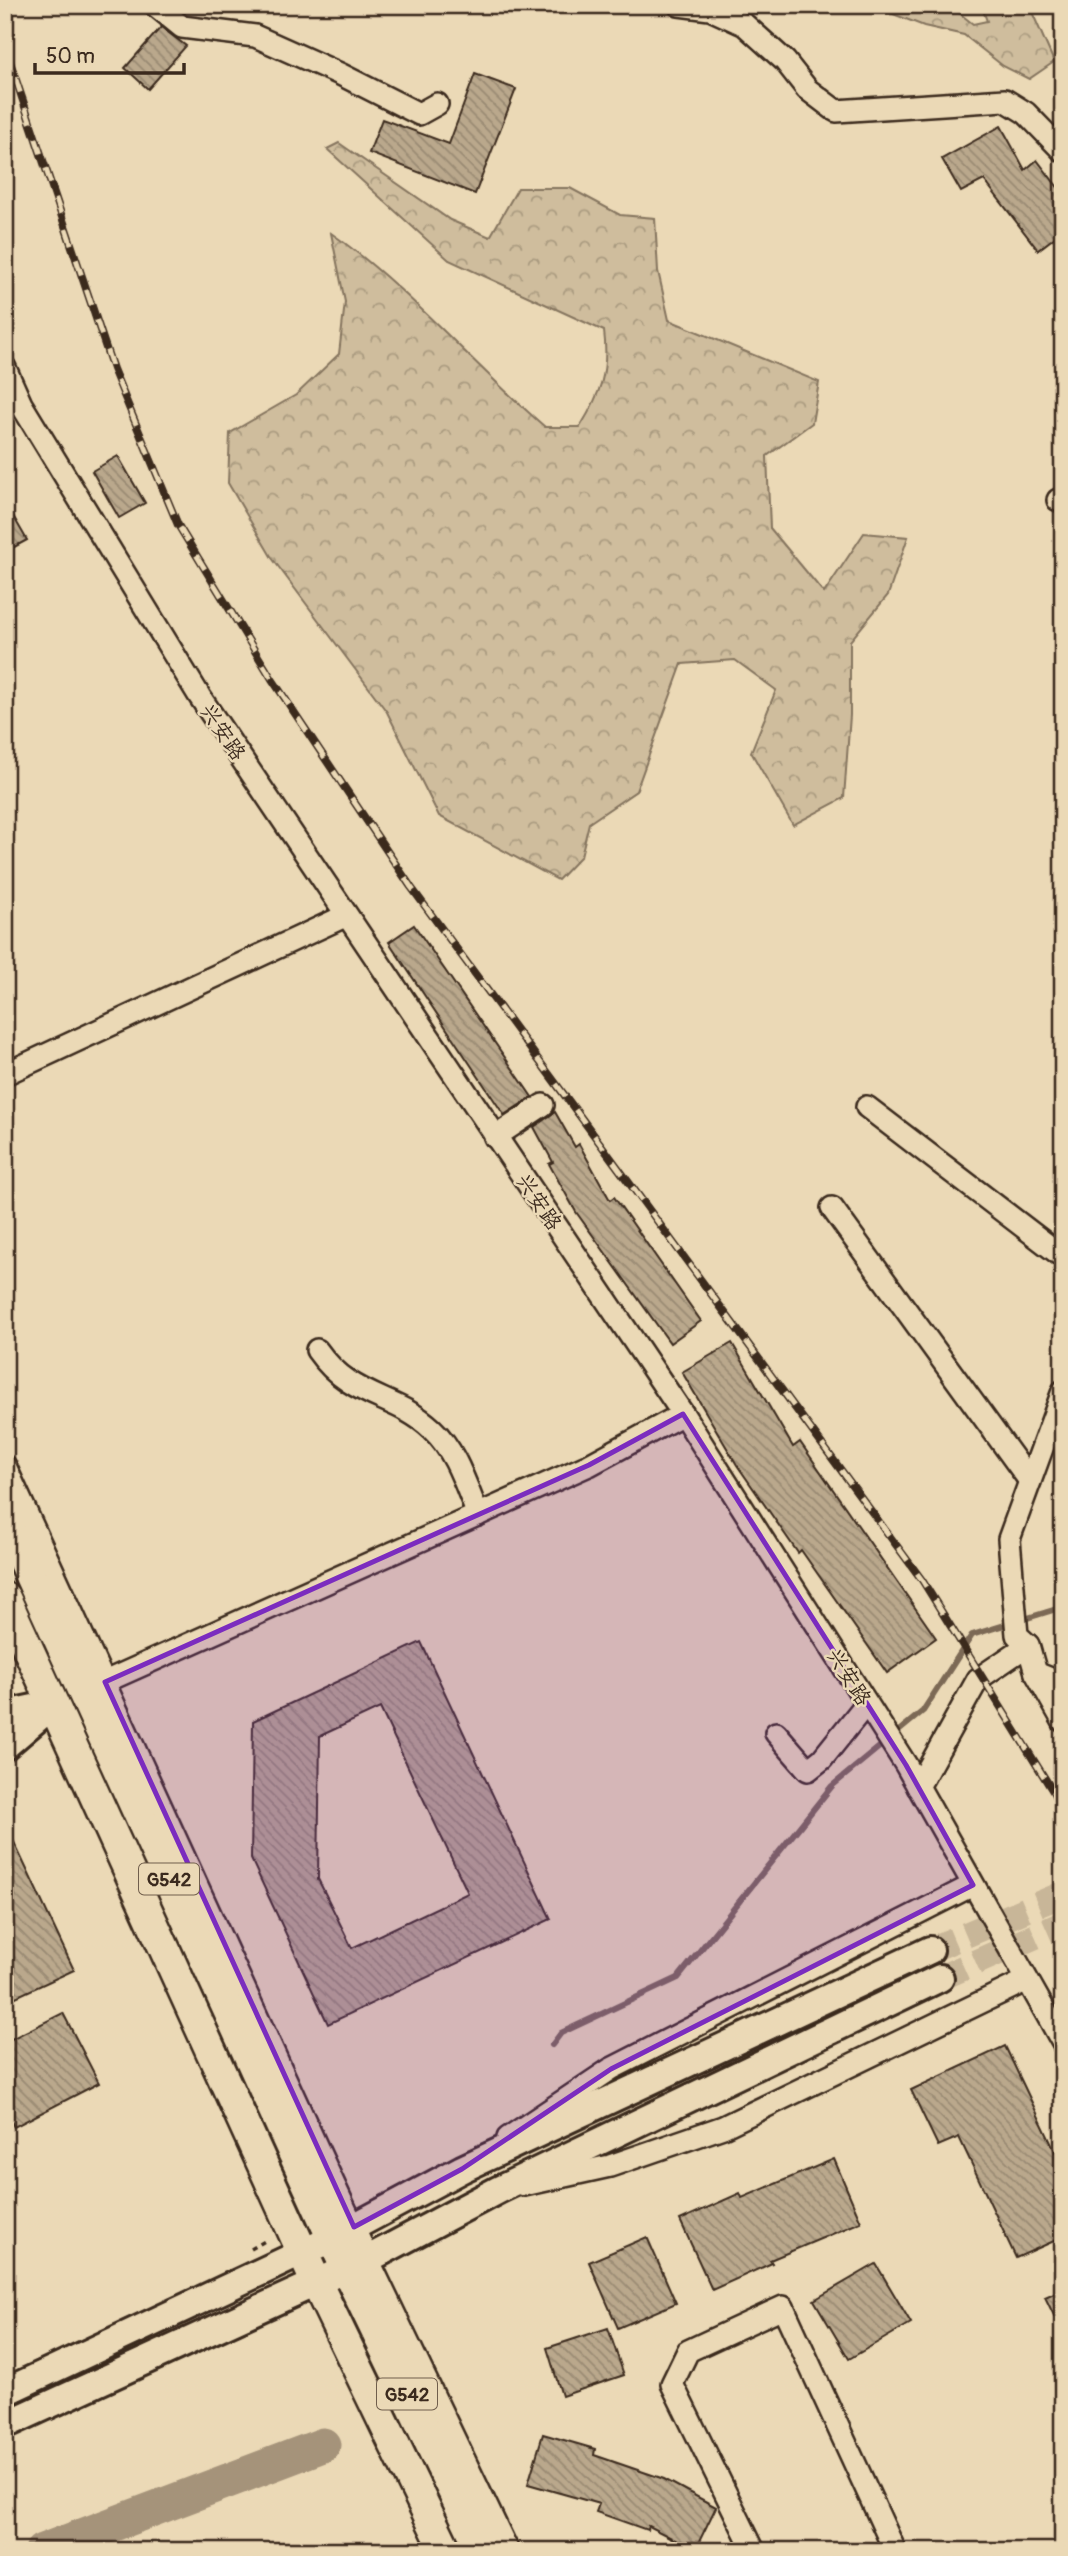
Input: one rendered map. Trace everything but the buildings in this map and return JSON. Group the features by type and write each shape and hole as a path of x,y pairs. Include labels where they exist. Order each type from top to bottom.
{"highway":[{"name":"G542","path":"5,1521 94,1687 343,2232 482,2551"},
{"name":"G542","path":"5,1598 316,2282 446,2551"}],"main road":[{"path":"5,1714 54,1704"},
{"path":"5,1746 54,1704"},
{"path":"5,2392 343,2232 462,2169 930,1950"},
{"path":"5,2425 357,2264 498,2190 940,1978"}],"street":[{"path":"155,5 182,27 255,36 340,74 419,114 437,104"},
{"path":"679,5 710,9 746,25 785,61 807,89 836,111 1005,100 1026,113 1063,151"},
{"name":"兴安路","path":"5,369 21,404 200,697 683,1414 906,1765 1063,2043"},
{"path":"5,1074 345,916"},
{"path":"495,1137 543,1105"},
{"path":"867,1107 1063,1257"},
{"path":"832,1208 1030,1482"},
{"path":"317,1350 333,1372 432,1429 450,1451 478,1515"},
{"path":"1063,1391 1009,1539 1016,1611 1023,1640 1036,1673 1063,1721"},
{"path":"54,1704 589,1465 683,1414"},
{"path":"5,1466 94,1687"},
{"path":"918,1787 978,1679 1023,1640"},
{"path":"1036,1673 1063,1684"},
{"path":"776,1733 808,1770 869,1709"},
{"path":"462,2169 611,2069 974,1885"},
{"path":"498,2190 610,2166 723,2127 1026,1981"},
{"path":"357,2264 508,2551"},
{"path":"754,2551 672,2384 688,2351 783,2307 895,2551"}],"highlighted area":[{"path":"683,1414 906,1765 973,1885 611,2069 462,2169 354,2227 105,1682 589,1465"}],"green space":[{"path":"870,5 949,5 973,24 987,21 981,5 1029,5 1054,62 1029,79 1003,66 964,35 924,26"},
{"path":"339,143 450,220 490,237 518,188 570,188 620,215 655,218 658,271 669,320 819,382 812,423 767,456 770,528 824,593 864,533 908,537 888,595 850,641 850,715 844,798 793,825 751,752 776,690 735,660 682,664 636,791 589,823 581,856 558,880 439,816 387,712 272,558 228,483 230,433 296,395 339,354 345,302 331,233 388,278 545,427 580,427 602,381 604,331 449,260 327,149"}],"waterway":[{"path":"1021,1620 1063,1607"},
{"path":"552,2045 561,2033 678,1978 832,1786 923,1711 972,1635 1011,1623"},
{"path":"42,2551 323,2445"}],"tunnel":[{"path":"930,1950 1063,1894"},
{"path":"940,1978 1063,1924"}],"railway":[{"path":"5,47 113,369 178,525 272,679 411,887 922,1580 1054,1793 1063,1814"}]}
